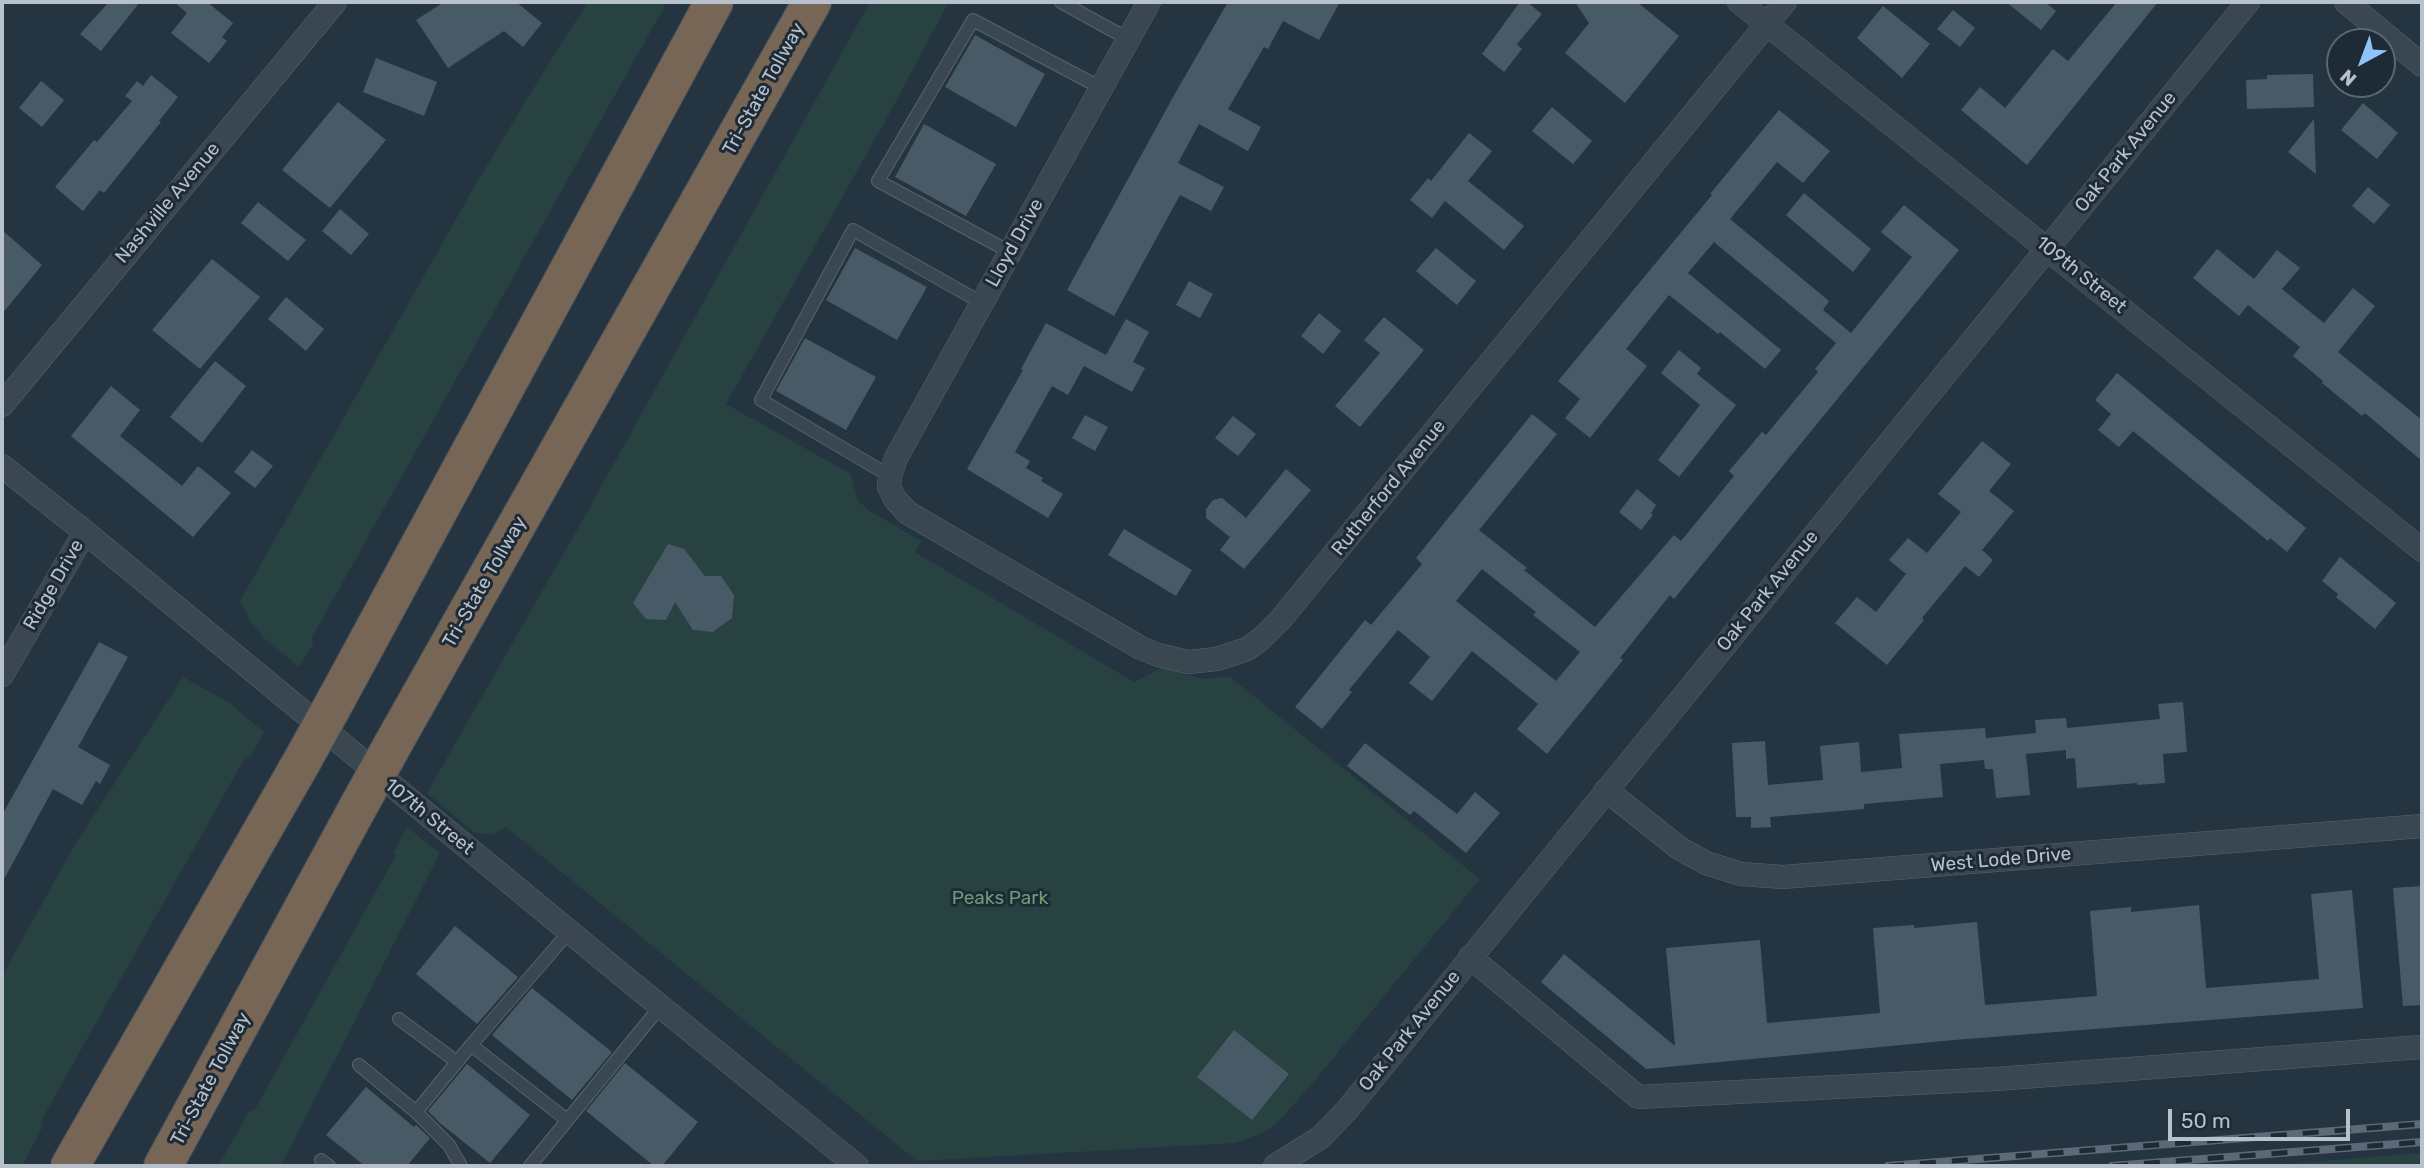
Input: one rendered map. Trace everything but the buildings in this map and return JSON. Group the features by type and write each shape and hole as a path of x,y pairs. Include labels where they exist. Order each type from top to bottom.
{"highway":[{"path":"75,1157 337,698 714,2"},
{"name":"Tri-State Tollway","path":"171,1153 393,744 812,2"}],"street":[{"name":"Nashville Avenue","path":"2,405 335,2"},
{"name":"Lloyd Drive","path":"890,482 896,458 1149,2"},
{"name":"109th Street","path":"1739,2 2422,550"},
{"name":"Rutherford Avenue","path":"890,482 895,499 908,513 1141,648 1188,662 1217,659 1247,649 1281,619 1785,2"},
{"name":"Oak Park Avenue","path":"1275,1166 1321,1137 1347,1110 2248,2"},
{"path":"2346,2 2422,65"},
{"name":"107th Street","path":"2,466 857,1166"},
{"name":"Ridge Drive","path":"2,675 85,532"},
{"name":"West Lode Drive","path":"1606,790 1679,848 1706,863 1741,874 1783,877 2422,827"},
{"path":"1470,957 1638,1097 1996,1079 2422,1046"}],"lane":[{"path":"1061,2 1128,39"},
{"path":"1010,252 878,181 973,20 1101,88"},
{"path":"890,482 761,400 853,230 982,303"},
{"path":"416,1112 569,932"},
{"path":"530,1166 660,1007"},
{"path":"399,1019 457,1062"},
{"path":"471,1045 567,1121"},
{"path":"359,1066 416,1112 449,1145 461,1166"}],"green space":[{"path":"588,2 667,2 311,639 314,643 299,667 264,638 250,621 240,601 473,189"},
{"name":"Peaks Park","path":"870,2 949,2 726,404 851,474 858,501 921,541 915,552 1134,682 1162,668 1204,679 1229,676 1480,879 1279,1121 1263,1133 1235,1143 917,1161 506,827 492,835 475,833 427,793 577,530"},
{"path":"183,677 228,702 264,732 250,758 246,756 41,1121 44,1124 22,1166 2,1166 2,976 74,846"},
{"path":"407,827 440,853 281,1166 218,1166 250,1110 254,1111 396,855 393,853"},
{"path":"2422,1153 2422,1166 2262,1166"}],"railway":[{"path":"1888,1166 2422,1124"},
{"path":"2112,1166 2422,1142"}]}
